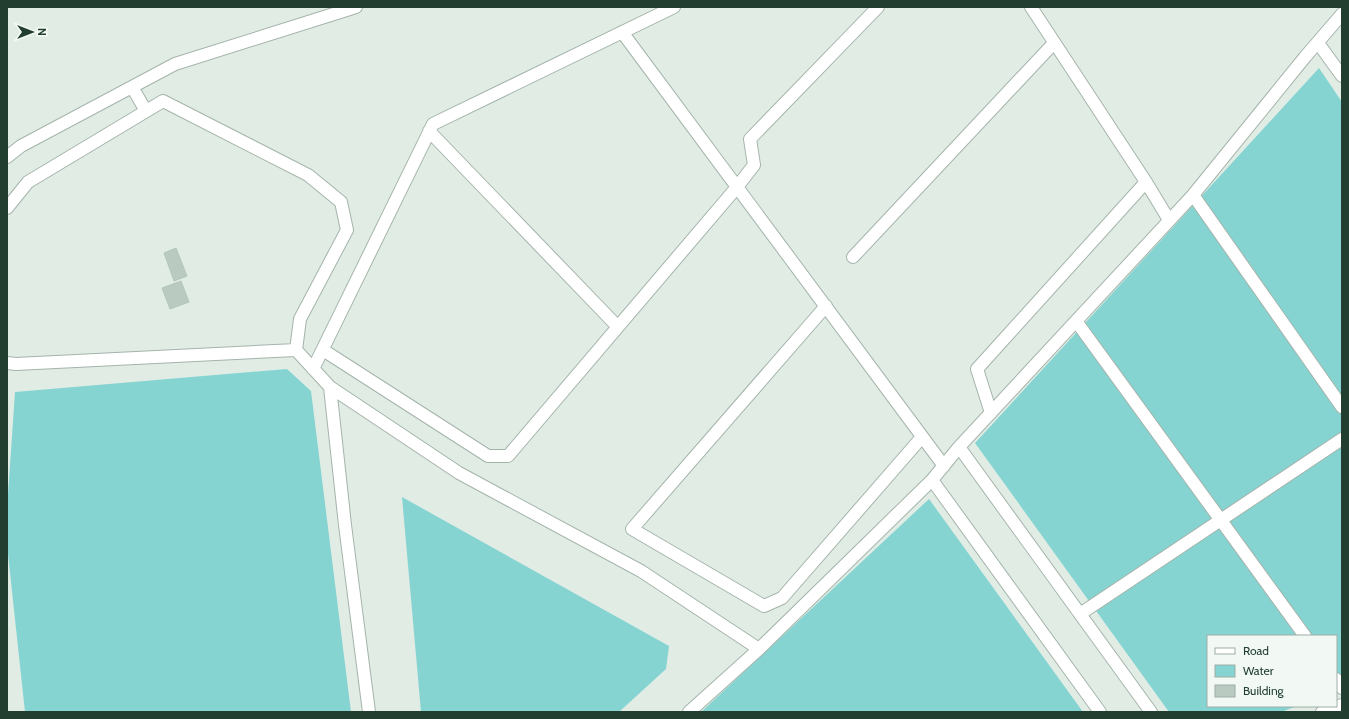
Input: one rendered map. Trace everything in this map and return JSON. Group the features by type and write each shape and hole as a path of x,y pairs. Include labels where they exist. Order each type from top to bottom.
{"street":[{"path":"7,158 21,146 175,64 356,7"},
{"path":"313,369 433,124 674,7"},
{"path":"323,350 488,456 508,456 737,187 754,165 750,139 878,7"},
{"path":"1031,7 1146,182 1169,220"},
{"path":"689,712 759,649 932,480 958,447 1193,195 1342,14"},
{"path":"622,32 944,466"},
{"path":"853,257 1054,43"},
{"path":"1318,43 1342,76"},
{"path":"132,87 146,111"},
{"path":"7,208 28,182 163,101 308,175 341,202 347,230 300,319 296,350 330,387 459,473 641,572 759,649"},
{"path":"429,131 618,327"},
{"path":"991,413 977,369 1146,182"},
{"path":"1193,195 1342,408"},
{"path":"826,306 632,529 764,606 782,598 922,437"},
{"path":"1076,321 1304,635"},
{"path":"7,363 16,364 296,350"},
{"path":"330,387 368,712"},
{"path":"1080,614 1342,439"},
{"path":"958,447 1151,712"},
{"path":"932,480 1100,712"},
{"path":"1322,712 1336,707"}],"water":[{"path":"1319,68 1342,102 1342,689 1337,691 1337,635 1207,635 1207,707 1294,707 1281,712 1169,712 975,443"},
{"path":"287,369 311,391 351,712 25,712 7,545 7,509 15,392"},
{"path":"402,497 669,646 666,669 619,712 421,712"},
{"path":"929,499 1083,712 701,712"}],"building":[{"path":"176,248 187,276 174,281 164,253"},
{"path":"181,281 189,302 170,309 162,288"}]}
